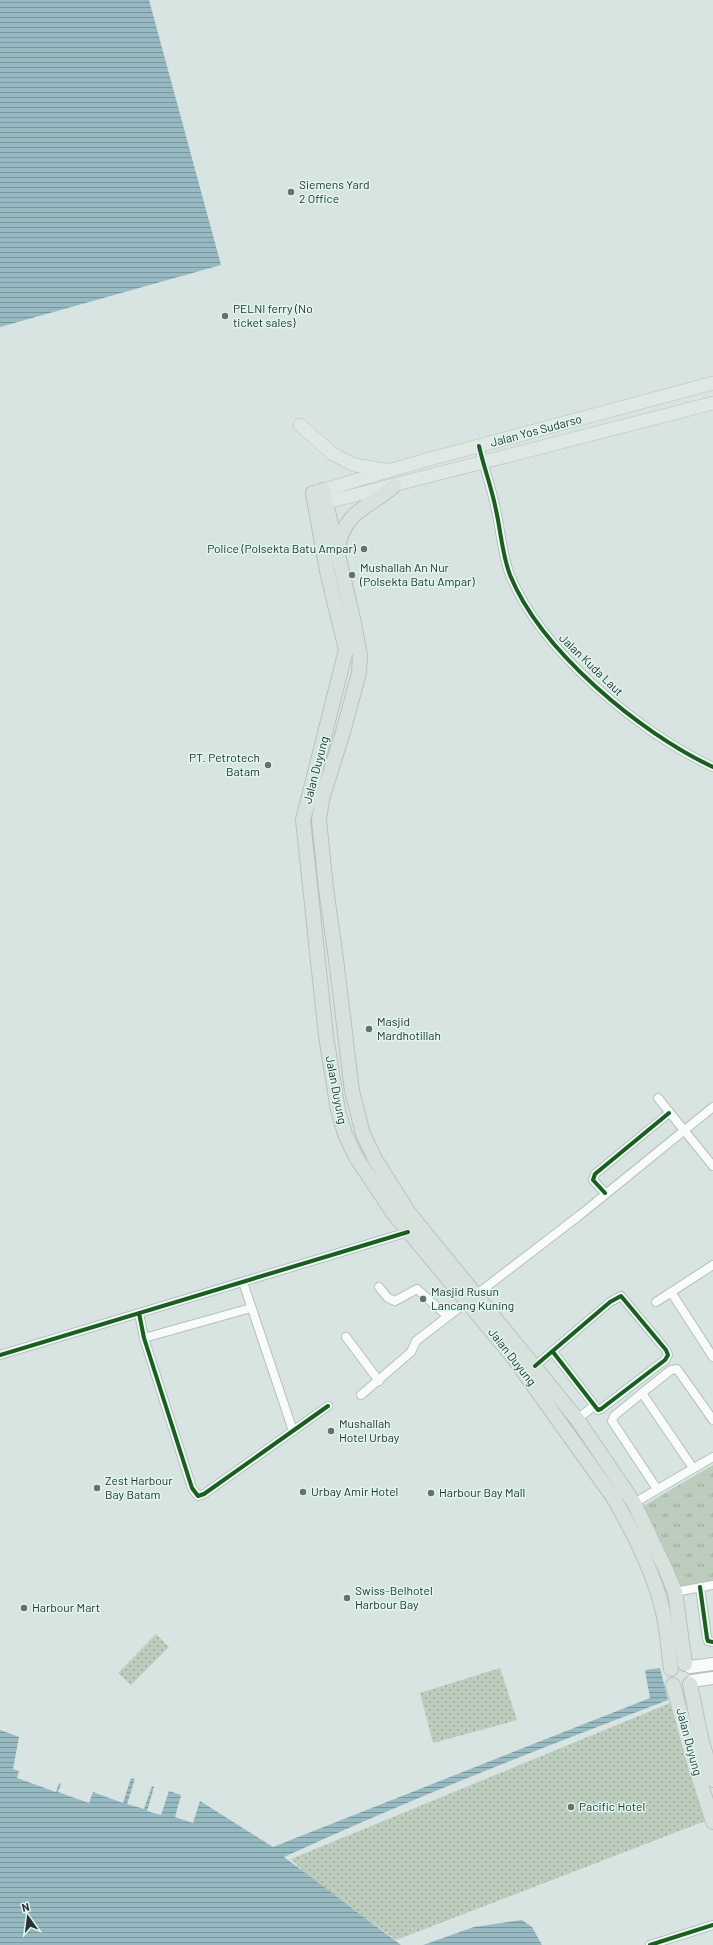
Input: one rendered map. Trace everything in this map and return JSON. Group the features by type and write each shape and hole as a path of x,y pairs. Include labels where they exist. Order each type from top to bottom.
{"highway":[{"path":"337,551 341,535 349,520 357,511 384,495 394,486"},
{"name":"Jalan Duyung","path":"319,498 337,551 357,635 360,664 343,732 322,799 319,820 344,1033 352,1091 362,1134 369,1149 410,1213 614,1497 628,1522 662,1605 671,1669"},
{"name":"Jalan Duyung","path":"319,498 327,571 346,650 303,820 326,1036 336,1103 350,1146 394,1214 408,1232 535,1366 574,1415 634,1503 666,1570 674,1592 701,1738 713,1780"},
{"path":"326,1036 344,1033"},
{"path":"559,1420 574,1415"},
{"path":"677,1664 689,1674 684,1687 673,1685 669,1675 671,1669 677,1664"},
{"name":"Jalan Duyung","path":"673,1685 694,1763 713,1822"}],"main road":[{"name":"Jalan Yos Sudarso","path":"319,498 390,470 713,383"},
{"name":"Jalan Yos Sudarso","path":"319,498 394,486 713,403"},
{"path":"300,425 323,446 340,458 354,465 390,470"},
{"path":"689,1674 713,1664"},
{"path":"689,1674 713,1678"}],"street":[{"name":"Jalan Kuda Laut","path":"479,446 496,509 506,563 519,595 541,628 571,663 619,706 672,746 713,767"},
{"path":"658,1098 713,1166"},
{"path":"361,1395 411,1352 414,1343 447,1316 580,1215 605,1193 713,1107"},
{"path":"605,1193 592,1177 668,1112"},
{"path":"0,1355 408,1232"},
{"path":"656,1302 712,1267"},
{"path":"243,1282 292,1431"},
{"path":"379,1287 388,1298 395,1301 417,1289 447,1316"},
{"path":"671,1292 713,1357"},
{"path":"535,1366 610,1302 621,1296 666,1350 668,1355 665,1360 598,1410 553,1352"},
{"path":"144,1338 251,1308"},
{"path":"139,1313 144,1338 192,1488 198,1496 204,1494 328,1406"},
{"path":"346,1337 379,1381"},
{"path":"657,1489 612,1421 614,1416 675,1369 713,1420"},
{"path":"642,1393 693,1468"},
{"path":"574,1415 594,1406"},
{"path":"634,1503 713,1457"},
{"path":"674,1592 713,1585"},
{"path":"700,1587 707,1638 708,1641 713,1642"},
{"path":"650,1945 713,1925"}],"green space":[{"path":"713,1465 713,1584 675,1591 643,1506"},
{"path":"156,1634 169,1647 131,1685 118,1673"},
{"path":"500,1668 517,1720 433,1743 420,1693"},
{"path":"680,1699 713,1818 396,1940 308,1876 291,1859"}],"water":[{"path":"0,0 149,0 221,265 0,327"},
{"path":"660,1668 668,1700 426,1795 284,1857 401,1945 0,1945 0,1730 19,1737 13,1769 19,1771 17,1778 56,1792 59,1783 61,1784 58,1792 89,1803 93,1792 123,1803 131,1778 135,1779 127,1804 144,1809 152,1786 154,1787 147,1811 161,1815 169,1791 181,1795 175,1817 193,1823 200,1801 273,1847 650,1698 645,1670"},
{"path":"522,1920 532,1927 542,1945 423,1945 474,1927"}],"cycle path":[{"path":"479,446 498,518 507,567 525,604 545,632 569,660 596,687 625,711 655,733 685,752 713,767"},
{"path":"605,1193 593,1180 595,1174 669,1113"},
{"path":"0,1355 408,1232"},
{"path":"535,1366 610,1302 621,1296 666,1350 668,1355 665,1360 598,1410 553,1352"},
{"path":"139,1313 144,1338 192,1488 198,1496 204,1494 328,1406"},
{"path":"700,1587 707,1638 708,1641 713,1642"},
{"path":"650,1945 713,1925"}],"place":[{"name":"Siemens Yard 2 Office","path":"291,192"},
{"name":"PELNI ferry (No ticket sales)","path":"225,316"},
{"name":"Police (Polsekta Batu Ampar)","path":"364,549"},
{"name":"Mushallah An Nur (Polsekta Batu Ampar)","path":"352,575"},
{"name":"PT. Petrotech Batam","path":"268,765"},
{"name":"Masjid Mardhotillah","path":"369,1029"},
{"name":"Masjid Rusun Lancang Kuning","path":"423,1299"},
{"name":"Mushallah Hotel Urbay","path":"331,1431"},
{"name":"Zest Harbour Bay Batam","path":"97,1488"},
{"name":"Urbay Amir Hotel","path":"303,1492"},
{"name":"Harbour Bay Mall","path":"431,1493"},
{"name":"Swiss-Belhotel Harbour Bay","path":"347,1598"},
{"name":"Harbour Mart","path":"24,1608"},
{"name":"Pacific Hotel","path":"571,1807"}]}
